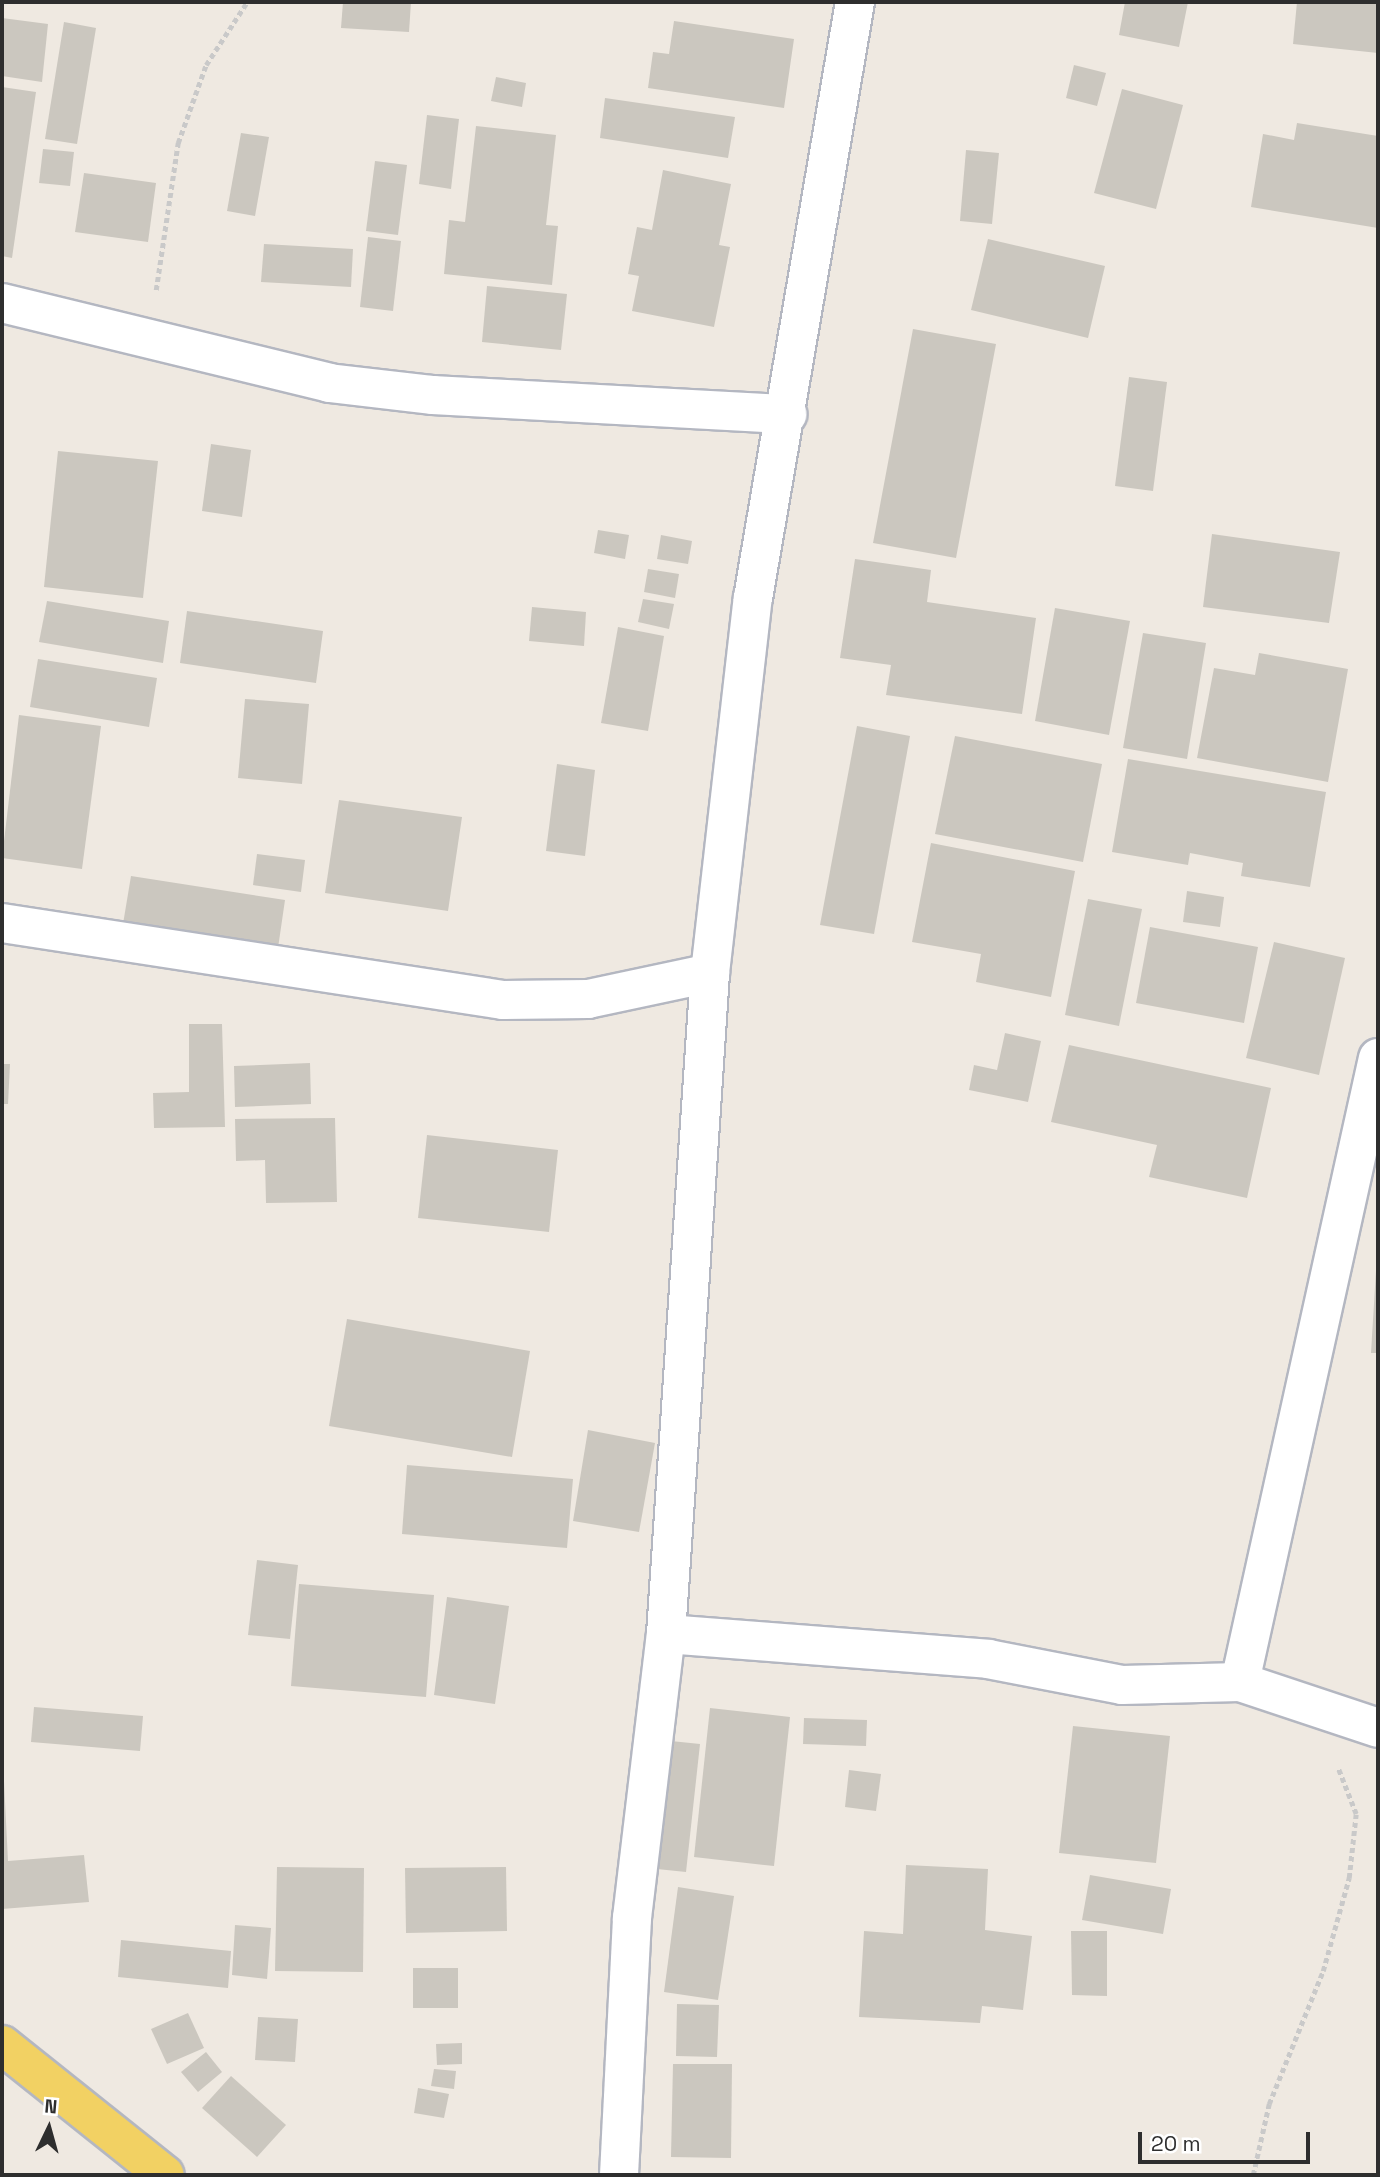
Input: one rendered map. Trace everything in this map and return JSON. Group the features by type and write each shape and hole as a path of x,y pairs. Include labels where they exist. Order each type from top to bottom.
{"main road":[{"path":"2,2045 165,2175"}],"street":[{"path":"619,2175 632,1918 666,1634 710,973 753,598 787,414 855,2"},
{"path":"2,303 155,336 242,366 329,383 433,395 787,414"},
{"path":"2,923 503,1000 588,999 710,973"},
{"path":"1240,1682 1374,1104 1378,1058"},
{"path":"666,1634 988,1659 1122,1685 1240,1682 1378,1728"}],"path":[{"path":"155,336 163,218 178,143 206,65 247,2"},
{"path":"1253,2175 1269,2104 1322,1970 1349,1878 1356,1814 1315,1709"}],"building":[{"path":"343,2 411,2 409,32 341,28"},
{"path":"1125,2 1188,2 1179,47 1119,35"},
{"path":"1297,2 1378,2 1378,53 1293,44"},
{"path":"2,18 48,24 42,82 2,76"},
{"path":"674,21 794,39 784,108 648,88 653,52 669,54"},
{"path":"64,22 96,28 77,144 45,139"},
{"path":"1074,65 1106,73 1097,106 1066,98"},
{"path":"496,77 526,83 522,107 491,101"},
{"path":"2,87 36,92 12,258 2,256"},
{"path":"1122,89 1183,105 1156,209 1094,193"},
{"path":"605,98 735,117 728,158 600,138"},
{"path":"427,115 459,119 451,189 419,184"},
{"path":"1297,123 1378,136 1378,228 1251,207 1263,134 1294,140"},
{"path":"476,126 556,135 546,225 558,226 552,285 444,274 449,220 465,222"},
{"path":"241,133 269,137 255,216 227,211"},
{"path":"43,149 74,152 70,186 39,183"},
{"path":"966,150 999,153 992,224 960,221"},
{"path":"375,161 407,165 398,235 366,231"},
{"path":"663,170 731,184 719,245 730,247 714,327 632,311 639,276 628,274 637,227 652,230"},
{"path":"84,173 156,183 148,242 75,232"},
{"path":"368,237 401,241 393,311 360,307"},
{"path":"988,239 1105,266 1088,338 971,310"},
{"path":"264,244 353,249 351,287 261,282"},
{"path":"487,286 567,294 561,350 482,342"},
{"path":"913,329 996,344 956,558 873,543"},
{"path":"1129,377 1167,382 1153,491 1115,486"},
{"path":"211,444 251,450 242,517 202,511"},
{"path":"58,451 158,461 143,598 44,587"},
{"path":"598,530 629,535 625,559 594,553"},
{"path":"1212,534 1340,552 1329,623 1203,607"},
{"path":"661,535 692,541 688,564 657,559"},
{"path":"855,559 931,570 927,602 1036,618 1022,714 886,695 891,665 840,658"},
{"path":"648,569 679,574 675,598 644,592"},
{"path":"643,599 674,604 669,629 638,622"},
{"path":"47,601 169,621 163,663 39,642"},
{"path":"532,607 586,612 584,646 529,641"},
{"path":"1055,608 1130,621 1109,735 1035,721"},
{"path":"187,611 323,631 316,683 180,663"},
{"path":"618,627 664,636 648,731 601,723"},
{"path":"1143,633 1206,643 1187,759 1123,748"},
{"path":"1259,653 1348,669 1328,782 1197,758 1214,668 1255,675"},
{"path":"38,659 157,678 149,727 30,707"},
{"path":"245,699 309,704 302,784 238,778"},
{"path":"19,715 101,726 82,869 2,858"},
{"path":"857,726 910,736 874,934 820,925"},
{"path":"955,736 1102,764 1083,862 935,834"},
{"path":"1128,759 1326,792 1310,887 1241,876 1243,863 1190,853 1188,865 1112,852"},
{"path":"557,764 595,770 585,856 546,851"},
{"path":"339,800 462,817 448,911 325,893"},
{"path":"931,843 1075,871 1051,997 976,982 981,954 912,942"},
{"path":"257,854 305,860 301,892 253,885"},
{"path":"131,876 285,900 278,948 123,924"},
{"path":"1187,891 1224,897 1220,927 1183,922"},
{"path":"1088,899 1142,909 1119,1026 1065,1015"},
{"path":"1150,927 1258,947 1244,1023 1136,1003"},
{"path":"1274,942 1345,958 1319,1075 1246,1058"},
{"path":"189,1024 222,1024 225,1127 154,1128 153,1093 189,1092"},
{"path":"1005,1033 1041,1041 1028,1102 969,1090 974,1065 997,1070"},
{"path":"1069,1045 1271,1088 1247,1198 1149,1177 1157,1145 1051,1122"},
{"path":"310,1063 311,1104 235,1107 234,1066"},
{"path":"2,1064 10,1064 8,1104 2,1104"},
{"path":"335,1118 337,1202 266,1203 265,1160 236,1161 235,1119"},
{"path":"427,1135 558,1150 549,1232 418,1218"},
{"path":"1378,1238 1378,1353 1371,1353"},
{"path":"347,1319 530,1351 512,1457 329,1426"},
{"path":"588,1430 655,1443 639,1532 573,1521"},
{"path":"407,1465 573,1479 567,1548 402,1534"},
{"path":"257,1560 298,1565 290,1639 248,1635"},
{"path":"299,1584 434,1595 426,1697 291,1686"},
{"path":"447,1597 509,1606 495,1704 434,1695"},
{"path":"34,1707 143,1716 140,1751 31,1742"},
{"path":"710,1708 790,1717 774,1866 694,1857"},
{"path":"804,1718 867,1720 866,1746 803,1744"},
{"path":"1073,1726 1170,1736 1156,1863 1059,1853"},
{"path":"2,1741 8,1861 84,1855 89,1902 2,1909"},
{"path":"671,1741 700,1744 686,1872 657,1869"},
{"path":"849,1770 881,1774 876,1811 845,1807"},
{"path":"906,1865 988,1869 985,1930 1032,1936 1023,2010 982,2006 980,2023 859,2017 864,1931 903,1934"},
{"path":"277,1867 364,1868 363,1972 275,1971"},
{"path":"506,1867 507,1931 406,1933 405,1868"},
{"path":"1090,1875 1171,1889 1163,1934 1082,1920"},
{"path":"678,1887 734,1896 718,2000 664,1992"},
{"path":"235,1925 271,1928 267,1979 232,1975"},
{"path":"1071,1931 1107,1931 1107,1996 1072,1995"},
{"path":"121,1940 231,1951 228,1988 118,1977"},
{"path":"413,1968 458,1968 458,2008 413,2008"},
{"path":"677,2004 719,2005 717,2057 676,2056"},
{"path":"188,2013 204,2048 167,2064 151,2029"},
{"path":"258,2017 298,2019 295,2062 255,2060"},
{"path":"462,2043 462,2064 437,2065 436,2044"},
{"path":"206,2052 222,2072 198,2092 181,2072"},
{"path":"673,2064 732,2064 731,2158 671,2157"},
{"path":"434,2069 456,2071 454,2089 431,2086"},
{"path":"231,2076 286,2125 257,2157 202,2108"},
{"path":"418,2088 449,2094 444,2118 414,2113"}]}
